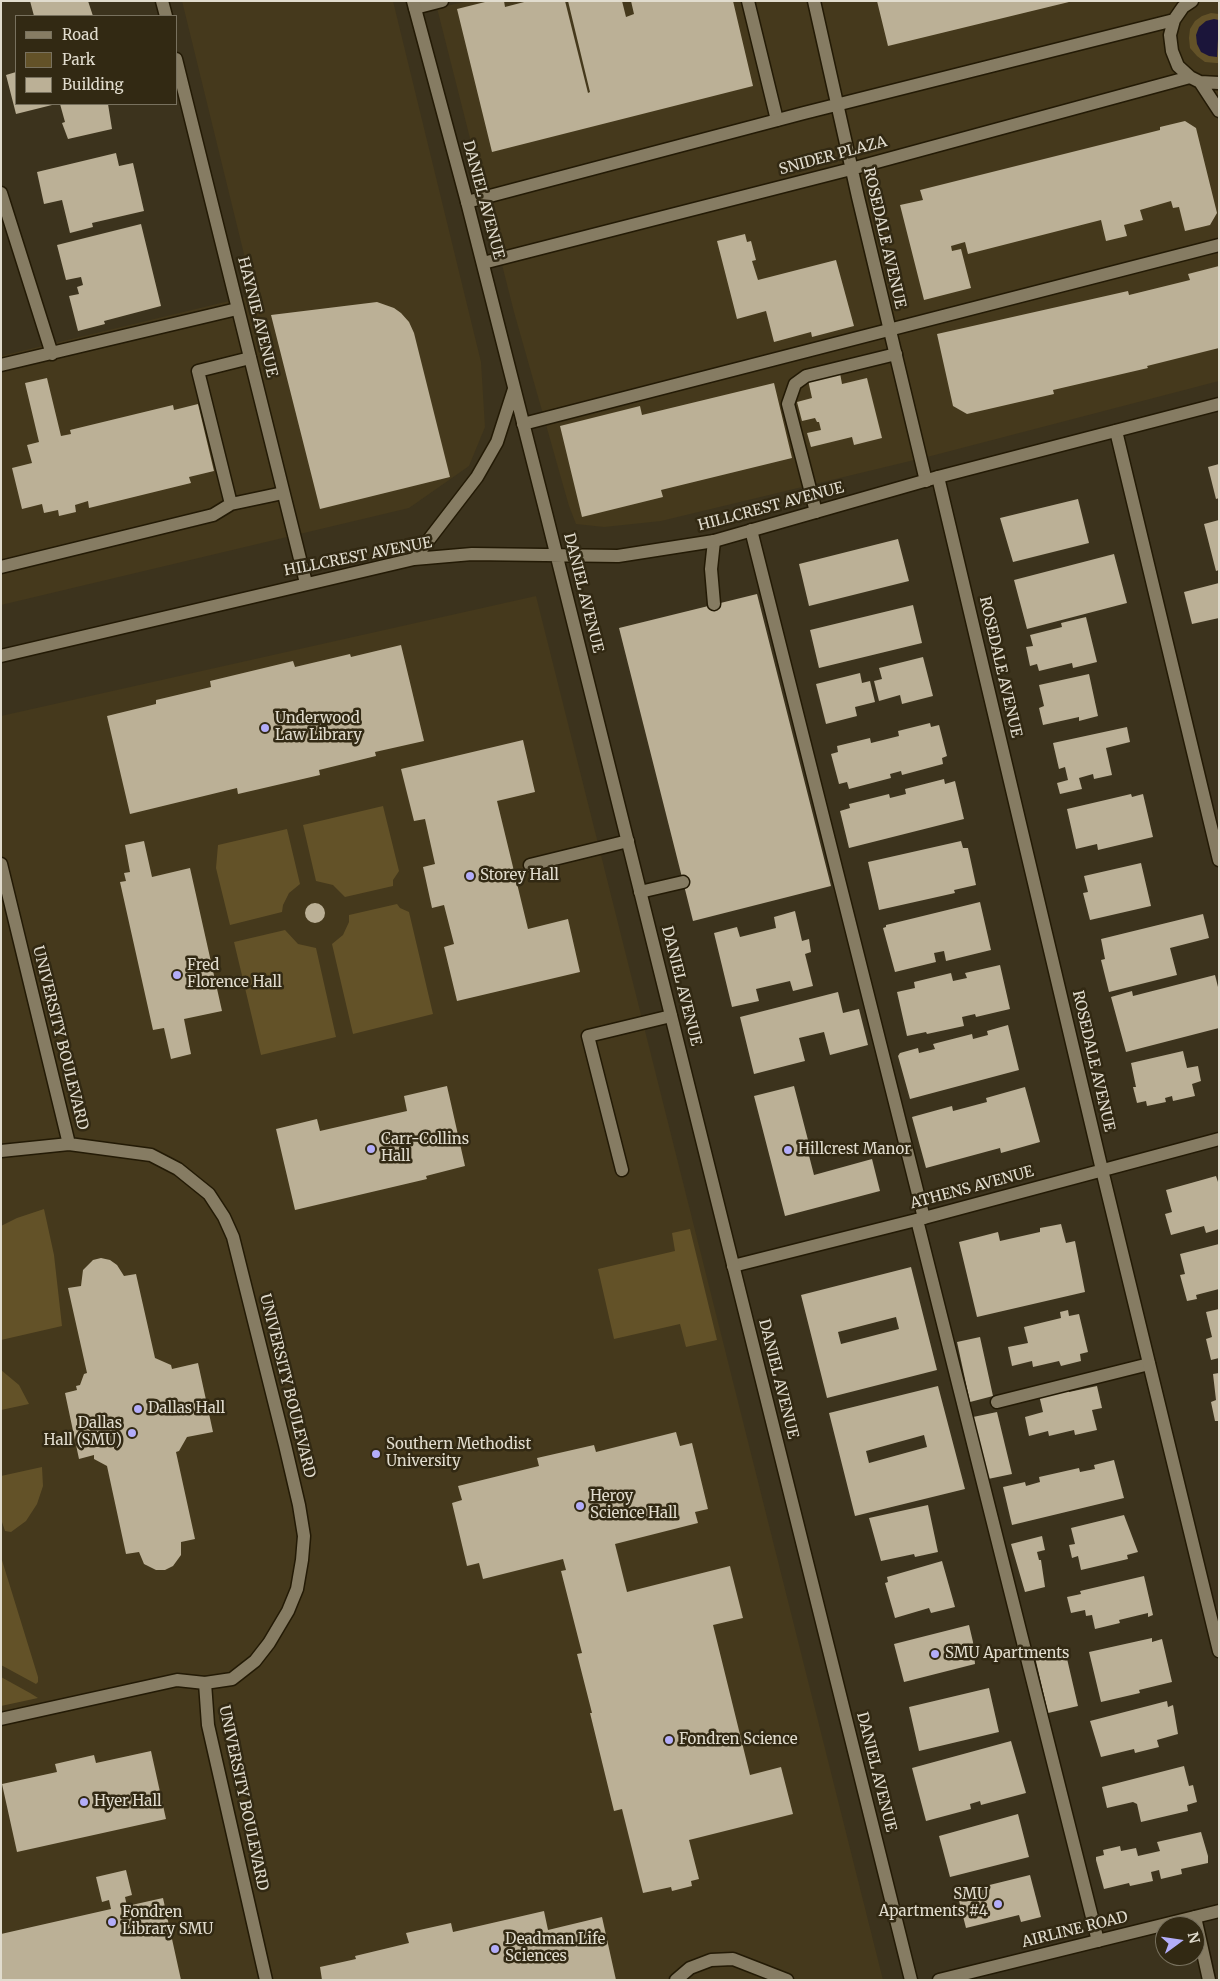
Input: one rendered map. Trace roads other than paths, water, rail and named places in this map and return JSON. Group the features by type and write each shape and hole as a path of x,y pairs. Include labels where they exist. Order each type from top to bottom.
{"street":[{"path":"162,1 166,15"},
{"path":"414,5 442,1"},
{"path":"748,1 776,120"},
{"name":"ROSEDALE AVENUE","path":"814,1 890,331 932,479 1219,1651"},
{"path":"1187,3 1174,20 1170,35 1172,51 1178,66 1195,79 1219,111"},
{"name":"DANIEL AVENUE","path":"414,5 483,263 911,1980"},
{"path":"467,202 838,104 1174,20"},
{"name":"HAYNIE AVENUE","path":"178,67 306,583"},
{"name":"SNIDER PLAZA","path":"483,263 1195,79 1219,83"},
{"path":"1,193 52,354"},
{"path":"523,424 1219,245"},
{"path":"1,365 238,308"},
{"path":"816,512 788,404 795,384 806,376 896,354"},
{"path":"231,504 198,371 250,358"},
{"path":"414,559 477,477 497,442 514,389"},
{"name":"HILLCREST AVENUE","path":"1,656 414,559 472,554 618,556 714,541 932,479 1219,404"},
{"path":"1116,431 1219,860"},
{"path":"1,568 213,515 231,504 283,493"},
{"path":"751,530 1098,1941"},
{"path":"714,541 710,569 714,604"},
{"path":"530,865 628,841"},
{"name":"UNIVERSITY BOULEVARD","path":"1,864 69,1144 150,1155 178,1169 208,1194 224,1217 233,1237 253,1313 299,1505 304,1536 302,1560 296,1589 288,1610 269,1643 255,1661 232,1678 205,1683 208,1725 266,1980"},
{"path":"640,892 683,882"},
{"path":"622,1170 588,1036 671,1016"},
{"name":"ATHENS AVENUE","path":"733,1266 920,1219 1219,1139"},
{"path":"1,1151 69,1144"},
{"path":"997,1402 1149,1364"},
{"path":"1,1719 176,1680 205,1683"},
{"name":"AIRLINE ROAD","path":"1199,1916 1219,1911"},
{"name":"AIRLINE ROAD","path":"939,1980 1155,1927"},
{"path":"676,1980 690,1968 711,1960 733,1960 787,1980"},
{"path":"1205,1962 1209,1980"}],"place":[{"name":"Underwood Law Library","path":"265,728"},
{"name":"Storey Hall","path":"470,876"},
{"name":"Fred Florence Hall","path":"177,975"},
{"name":"Carr-Collins Hall","path":"371,1149"},
{"name":"Hillcrest Manor","path":"788,1150"},
{"name":"Dallas Hall","path":"138,1409"},
{"name":"Dallas Hall (SMU)","path":"132,1433"},
{"name":"Southern Methodist University","path":"376,1454"},
{"name":"Heroy Science Hall","path":"580,1506"},
{"name":"SMU Apartments","path":"935,1654"},
{"name":"Fondren Science","path":"669,1740"},
{"name":"Hyer Hall","path":"84,1802"},
{"name":"SMU Apartments #4","path":"998,1904"},
{"name":"Fondren Library SMU","path":"112,1922"},
{"name":"Deadman Life Sciences","path":"495,1949"}]}
